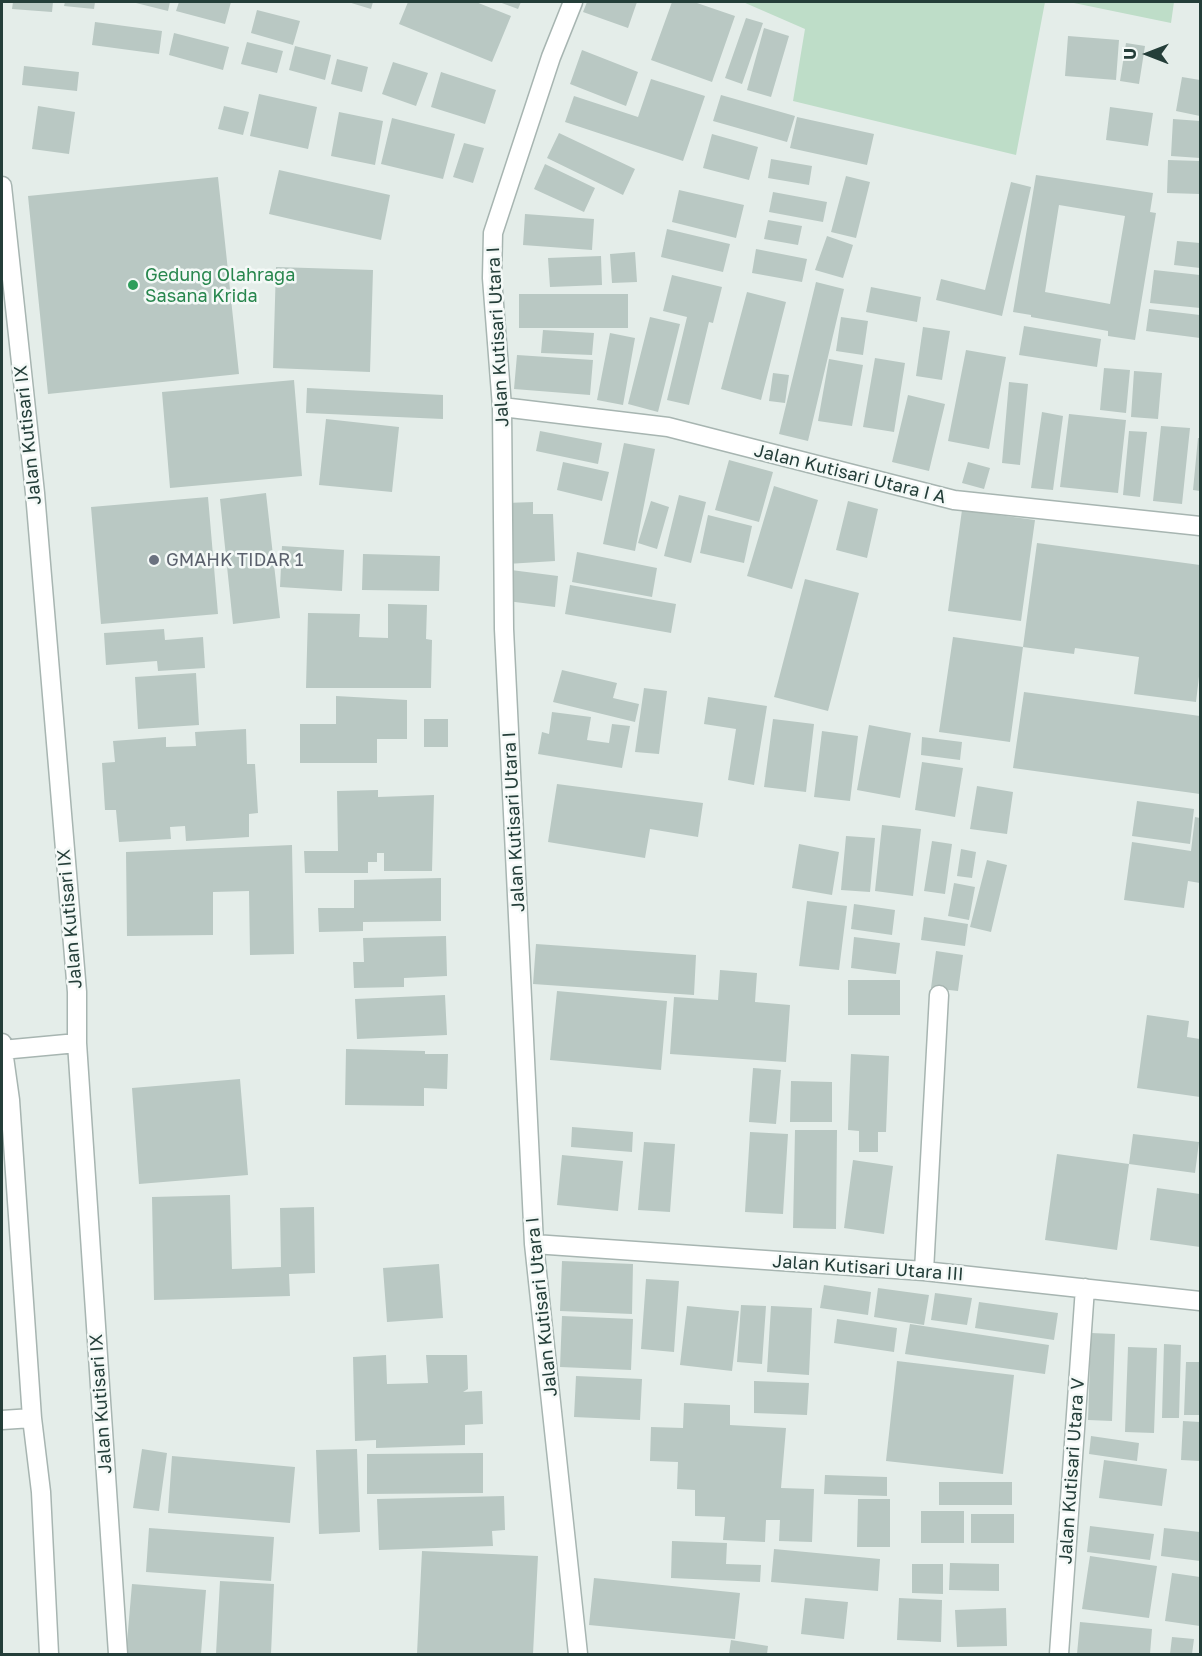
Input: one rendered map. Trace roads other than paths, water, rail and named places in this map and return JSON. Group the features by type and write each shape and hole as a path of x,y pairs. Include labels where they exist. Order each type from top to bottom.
{"street":[{"name":"Jalan Kutisari Utara I","path":"573,2 551,57 493,232 492,278 502,407 504,629 534,1244 578,1654"},
{"name":"Jalan Kutisari IX","path":"2,186 37,517 77,992 77,1043 118,1654"},
{"name":"Jalan Kutisari Utara I A","path":"502,407 668,427 954,500 1200,526"},
{"path":"924,1271 939,995"},
{"path":"50,1654 41,1492 32,1418 10,1100 2,1048 77,1043"},
{"name":"Jalan Kutisari Utara III","path":"534,1244 924,1271 1200,1300"},
{"name":"Jalan Kutisari Utara V","path":"1059,1654 1085,1288"},
{"path":"2,1420 32,1418"}],"place":[{"name":"Gedung Olahraga Sasana Krida","path":"133,285"},
{"name":"GMAHK TIDAR 1","path":"154,560"}]}
